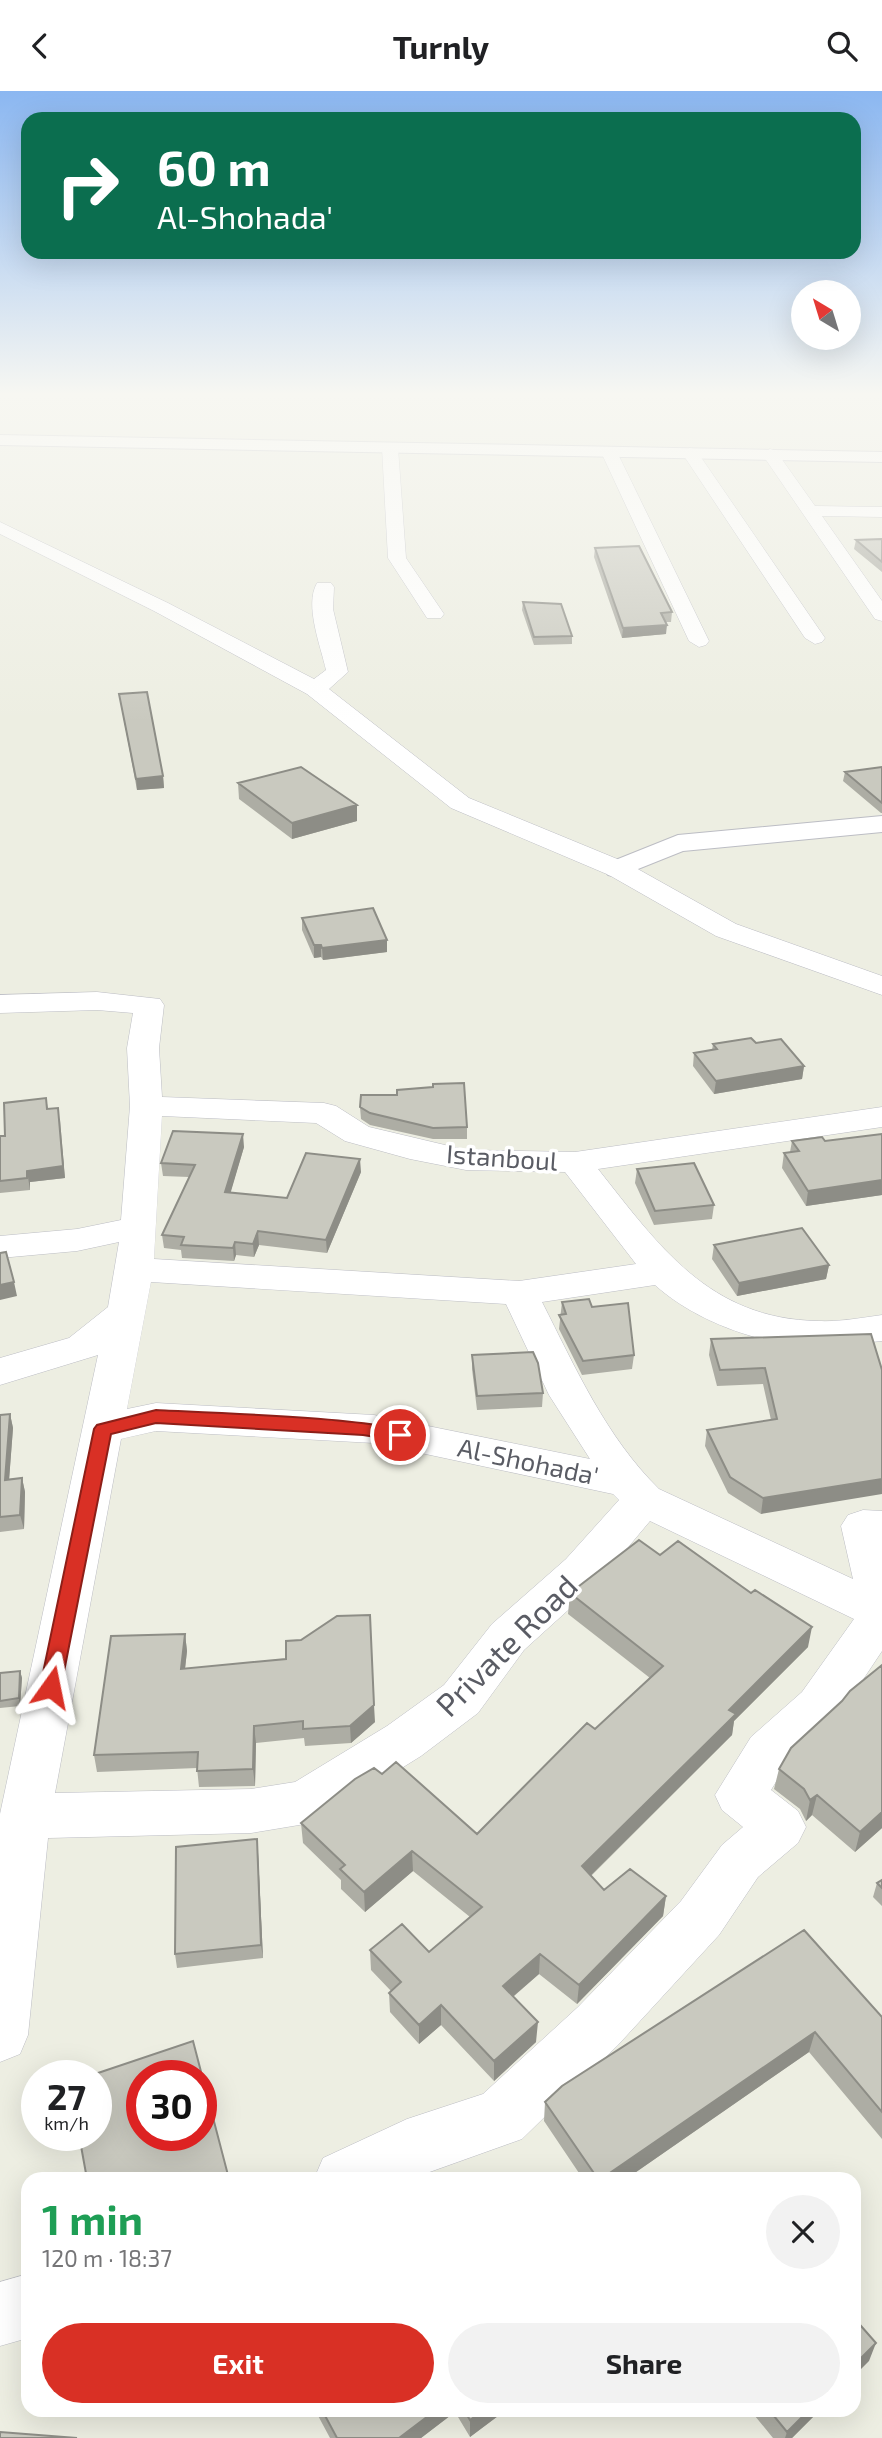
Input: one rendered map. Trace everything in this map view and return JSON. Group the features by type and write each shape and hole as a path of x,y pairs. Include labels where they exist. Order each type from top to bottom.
{"main road":[{"path":"618,869 678,843 882,824"}],"street":[{"path":"394,504 397,558 434,614"},
{"path":"633,504 699,641"},
{"path":"724,504 815,638"},
{"path":"804,504 882,615"},
{"path":"809,511 882,512"},
{"path":"0,527 161,607 315,689 460,803 618,869 726,930 882,986"},
{"path":"315,689 337,672 323,609 324,587"},
{"path":"0,1004 97,1001 149,1005 143,1048 146,1106 135,1269 25,1816 0,2035"},
{"name":"Istanboul","path":"146,1106 322,1113 331,1115 357,1133 410,1149 466,1160 575,1162 663,1272 692,1297 716,1309 800,1333 828,1334 882,1328"},
{"path":"575,1162 882,1117"},
{"path":"0,1247 77,1240 139,1227"},
{"path":"135,1269 519,1293 663,1272"},
{"path":"519,1293 569,1395 635,1491"},
{"path":"0,1372 83,1347 127,1312"},
{"name":"Al-Shohada'","path":"103,1429 156,1416 374,1429 635,1491 882,1613"},
{"name":"Private Road","path":"25,1816 251,1811 305,1802 404,1741 461,1699 508,1637 582,1571 635,1491"},
{"path":"882,1527 863,1526 882,1606"},
{"path":"359,2172 407,2149 501,2118 598,2027 700,1918 740,1861 780,1827 740,1795 768,1752 819,1706 882,1613"},
{"path":"0,2314 21,2308"}],"building":[{"path":"882,539 882,562 856,540"},
{"path":"639,546 672,612 661,613 667,625 623,628 595,548"},
{"path":"523,602 561,604 572,636 534,637"},
{"path":"147,692 163,776 136,779 119,694"},
{"path":"301,767 357,805 292,823 238,783"},
{"path":"882,767 882,803 845,772"},
{"path":"373,908 387,940 322,948 321,945 314,945 302,918"},
{"path":"751,1038 756,1043 781,1039 804,1066 716,1081 694,1053 717,1049 713,1044"},
{"path":"464,1083 467,1127 433,1128 370,1113 360,1107 361,1095 397,1095 397,1090 433,1087 433,1084"},
{"path":"46,1098 47,1109 58,1108 63,1166 27,1171 27,1178 0,1181 0,1136 5,1136 4,1103"},
{"path":"173,1131 243,1134 225,1192 287,1198 306,1153 360,1159 326,1240 258,1231 253,1244 235,1242 233,1248 181,1245 184,1237 162,1235 195,1165 161,1163"},
{"path":"882,1134 882,1180 808,1191 784,1153 799,1151 792,1141 822,1137 825,1141"},
{"path":"694,1163 714,1205 655,1211 637,1169"},
{"path":"802,1228 829,1265 739,1283 714,1245"},
{"path":"6,1252 14,1282 0,1285 0,1253"},
{"path":"589,1299 592,1307 628,1303 634,1355 583,1361 559,1315 566,1314 562,1302"},
{"path":"871,1334 882,1370 882,1479 763,1498 730,1477 707,1430 777,1419 765,1368 720,1370 711,1339"},
{"path":"533,1352 538,1363 543,1393 477,1396 472,1355"},
{"path":"10,1414 5,1480 22,1478 20,1515 0,1517 0,1415"},
{"path":"639,1540 660,1555 678,1541 751,1593 755,1590 812,1627 729,1710 736,1714 582,1866 604,1890 630,1869 666,1896 579,1985 540,1954 503,1986 538,2022 494,2061 441,2005 419,2025 389,1993 401,1982 370,1950 402,1924 429,1952 482,1907 412,1851 364,1892 340,1869 345,1865 301,1823 355,1779 374,1768 382,1774 396,1762 477,1834 587,1723 595,1729 663,1666 570,1593"},
{"path":"370,1615 374,1705 350,1726 303,1729 303,1721 254,1726 253,1769 197,1771 198,1752 94,1755 111,1636 185,1634 181,1669 286,1659 286,1641 301,1640 337,1616"},
{"path":"882,1665 882,1812 860,1832 817,1795 810,1800 804,1789 779,1769 791,1748 850,1691"},
{"path":"20,1671 19,1698 0,1701 0,1673"},
{"path":"257,1839 261,1945 175,1954 176,1847"},
{"path":"804,1930 882,2017 882,2112 815,2032 611,2172 593,2172 545,2102 562,2086"},
{"path":"193,2041 198,2060 137,2060"},
{"path":"126,2064 126,2151 217,2151 217,2133 227,2172 86,2172 82,2151 112,2151 112,2068"},
{"path":"861,2326 876,2343 861,2358"},
{"path":"326,2417 427,2417 399,2438 337,2438"},
{"path":"775,2417 802,2417 787,2432"},
{"path":"0,2432 77,2438 0,2438"}],"route":[{"path":"51,1687 103,1429 156,1416 374,1429 400,1435"}]}
